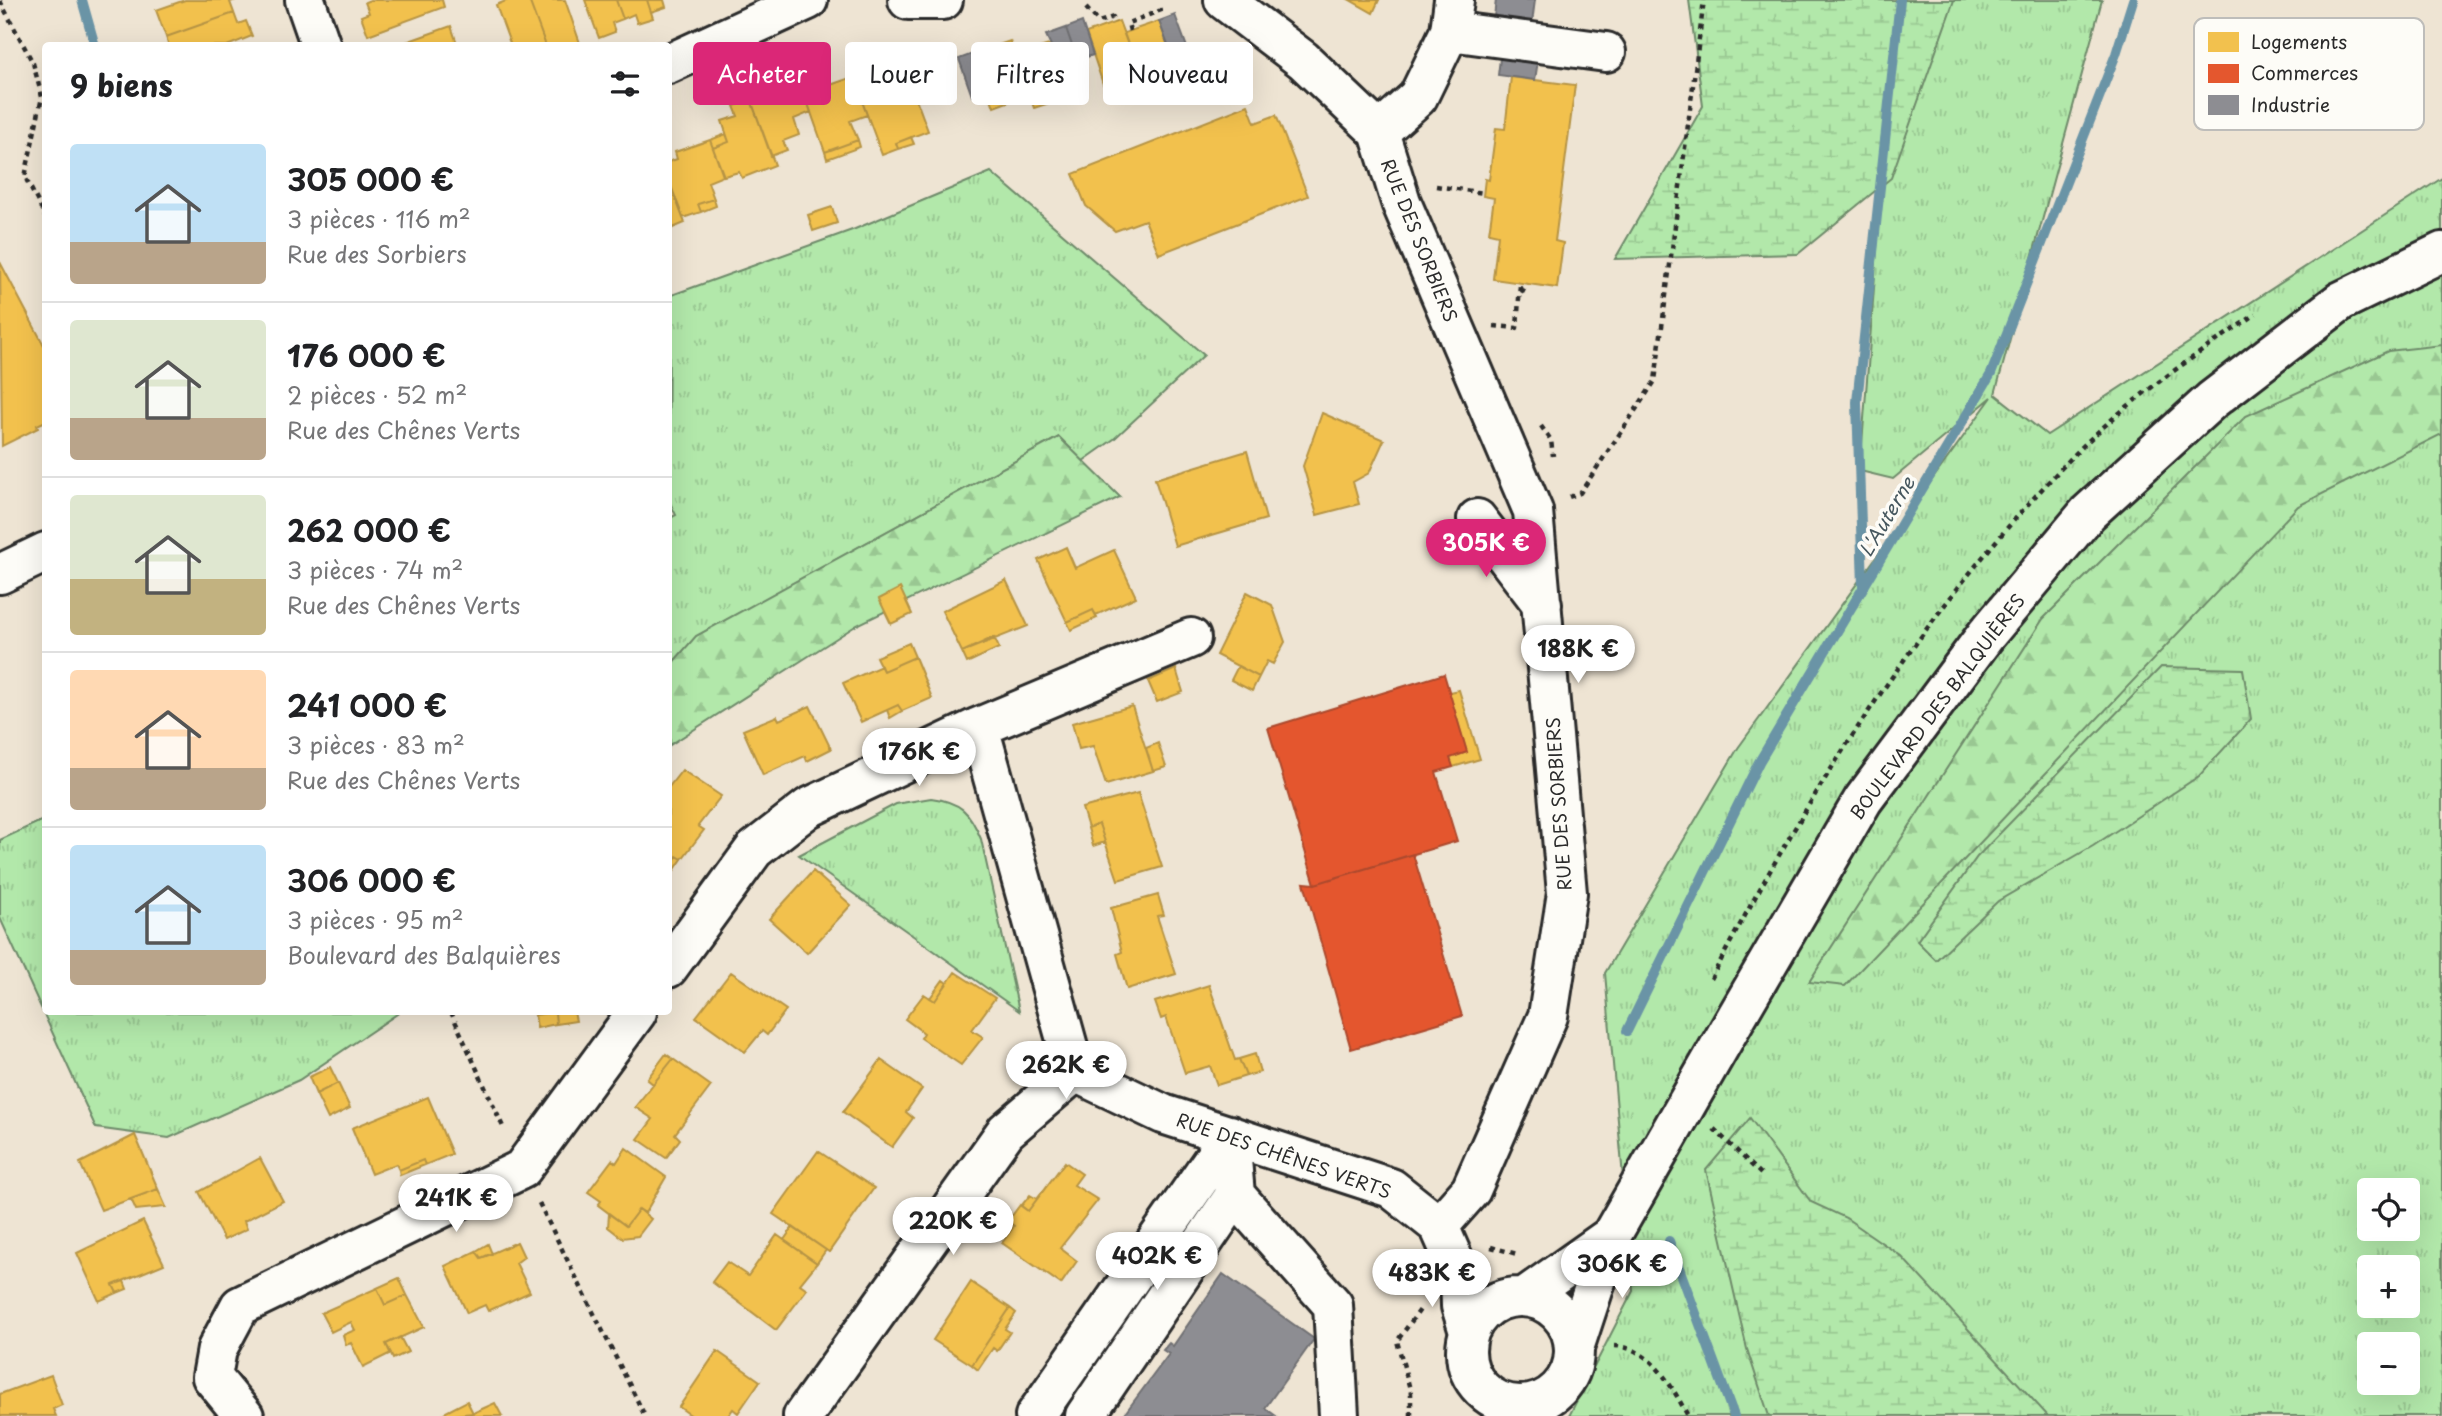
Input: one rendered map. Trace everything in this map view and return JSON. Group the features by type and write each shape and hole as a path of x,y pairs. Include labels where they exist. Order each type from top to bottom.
{"street":[{"path":"305,0 320,42"},
{"path":"672,62 808,0"},
{"path":"908,0 943,0"},
{"path":"1224,0 1303,60 1379,132 1418,97 1452,16 1606,52"},
{"name":"RUE DES SORBIERS","path":"1379,132 1401,202 1533,510 1567,893 1548,1016 1471,1190 1439,1226"},
{"name":"BOULEVARD DES BALQUIÈRES","path":"1575,1345 1611,1236 1683,1111 1863,800 1978,646 2088,513 2212,400 2341,301 2442,252"},
{"name":"BOULEVARD DES BALQUIÈRES","path":"2212,400 2381,307 2442,279"},
{"path":"1477,519 1542,604"},
{"path":"0,574 42,554"},
{"path":"672,963 754,850 808,808 979,727 1191,638"},
{"path":"803,1416 1006,1131 1075,1072 979,727"},
{"path":"244,1416 212,1377 217,1349 240,1306 522,1169 634,1015"},
{"name":"RUE DES CHÊNES VERTS","path":"1075,1072 1163,1114 1391,1188 1439,1226 1460,1274 1461,1306 1469,1332"},
{"path":"1230,1135 1235,1195 1333,1305 1339,1416"},
{"path":"1035,1416 1230,1135"},
{"path":"1085,1416 1235,1195"},
{"name":"BOULEVARD DES BALQUIÈRES","path":"1519,1296 1611,1236"},
{"path":"1460,1274 1519,1296 1544,1301 1559,1312 1570,1327 1575,1345 1569,1375 1540,1407 1535,1404 1512,1404 1490,1397 1479,1401 1467,1361 1469,1332 1485,1309 1519,1296"}],"path":[{"path":"1533,510 1580,493 1655,381 1704,0"},
{"path":"0,1 33,63 42,97 25,177 42,210"},
{"path":"1086,8 1099,22 1113,17 1114,23"},
{"path":"1130,31 1128,23 1164,9"},
{"path":"1452,321 1517,328 1523,284"},
{"path":"452,1015 522,1169 645,1416"},
{"path":"1683,1111 1720,1133 1760,1174"},
{"path":"1411,1416 1411,1393 1397,1341 1431,1294 1460,1274"},
{"path":"1575,1345 1626,1346 1664,1373 1688,1416"}],"green space":[{"path":"1689,0 1954,0 1891,178 1798,254 1615,259 1703,106"},
{"path":"1896,0 2102,0 1995,394 2047,435 2442,178 2442,1416 1569,1416 1633,1291 1605,973 1738,748 1992,397 1893,479 1860,471"},
{"path":"991,172 1204,355 1114,439 1083,461 1059,437 697,636 672,664 672,517 676,515 672,507 672,295 855,229"},
{"path":"2442,345 2442,434 2298,506 1845,986 1809,982 2043,619 2246,416 2388,351"},
{"path":"1059,437 1120,497 857,625 672,744 672,664 696,636"},
{"path":"2161,667 2243,669 2251,719 2199,776 2093,846 1998,901 1936,960 1917,941 1977,857"},
{"path":"931,798 950,802 963,810 973,822 981,839 1019,1011 799,855 896,804"},
{"path":"42,820 42,1010 0,918 0,840"},
{"path":"44,1015 396,1015 299,1080 169,1138 96,1128"},
{"path":"1750,1118 1811,1202 1846,1218 1901,1256 2048,1416 1769,1416 1747,1349 1706,1170"}],"building: Logements":[{"path":"185,0 236,0 230,2 234,13 166,37 156,10"},
{"path":"442,0 444,7 368,35 361,16 369,13 365,2"},
{"path":"508,0 529,0 545,42 510,42 496,5"},
{"path":"529,0 565,0 580,42 545,42"},
{"path":"585,0 616,0 623,19 612,23 615,32 599,38"},
{"path":"616,0 647,0 653,18 637,23 634,14 623,19"},
{"path":"647,0 664,0 666,7 651,12"},
{"path":"1350,0 1379,0 1373,13"},
{"path":"234,13 238,24 246,21 252,36 237,42 168,42 166,37"},
{"path":"1119,21 1127,42 1103,42 1103,84 1089,42 1086,33"},
{"path":"1159,21 1167,42 1127,42 1124,33"},
{"path":"451,26 457,42 406,42"},
{"path":"1511,77 1575,85 1555,241 1563,243 1557,288 1493,279 1498,235 1489,233 1494,198 1483,196 1485,179 1489,180 1496,128 1505,129"},
{"path":"845,80 845,105 863,105 867,115 850,121 858,140 825,152 808,105 831,105 831,85"},
{"path":"753,105 808,105 811,112 794,119 799,135 783,141 787,150 771,156"},
{"path":"753,105 775,165 742,178 739,172 724,176 713,148 729,142 722,121 738,116 734,106"},
{"path":"863,105 918,105 928,131 896,143 898,149 882,155"},
{"path":"1248,105 1255,123 1276,115 1308,196 1159,254 1145,220 1115,231 1086,206 1073,174"},
{"path":"726,134 729,142 713,148 710,140"},
{"path":"911,137 914,144 898,149 896,143"},
{"path":"710,140 723,176 708,182 714,199 698,204 701,212 683,218 672,189 672,161 677,159 675,152"},
{"path":"858,140 860,147 827,159 825,152"},
{"path":"672,189 685,223 672,228"},
{"path":"714,199 716,206 701,212 698,204"},
{"path":"832,207 837,223 813,231 808,215"},
{"path":"0,262 42,341 42,423 37,425 38,428 2,446"},
{"path":"1322,413 1384,440 1369,473 1353,482 1359,504 1317,515 1303,466"},
{"path":"1247,451 1266,519 1175,546 1155,479"},
{"path":"1066,547 1075,568 1114,550 1136,597 1096,615 1093,610 1067,622 1038,560"},
{"path":"1006,580 1028,626 962,652 942,611"},
{"path":"900,588 912,614 891,624 879,599"},
{"path":"1247,592 1272,605 1285,642 1273,664 1267,661 1259,677 1216,655"},
{"path":"1093,610 1097,618 1071,630 1067,622"},
{"path":"994,637 999,648 967,663 962,652"},
{"path":"909,643 915,657 883,671 876,657"},
{"path":"915,657 932,698 902,711 898,705 861,722 843,683 881,666 883,671"},
{"path":"1238,666 1259,677 1252,691 1231,680"},
{"path":"1176,669 1183,692 1157,702 1148,681"},
{"path":"1459,690 1480,759 1453,767 1450,758 1467,752 1449,692"},
{"path":"898,705 902,711 890,718 887,710"},
{"path":"810,706 831,749 807,761 805,756 763,775 743,730 777,716 779,720"},
{"path":"1132,706 1153,771 1106,785 1093,746 1079,749 1072,723"},
{"path":"1158,743 1166,767 1153,771 1146,748"},
{"path":"682,770 721,796 698,826 704,830 682,859 677,856 672,862 672,783"},
{"path":"1138,793 1162,867 1118,880 1099,824 1088,828 1082,808"},
{"path":"1099,824 1105,842 1093,846 1088,828"},
{"path":"677,856 682,859 672,874 672,862"},
{"path":"813,871 851,905 807,953 769,919"},
{"path":"1158,895 1164,915 1157,916 1176,974 1127,989 1117,954 1122,952 1111,908"},
{"path":"731,972 786,1010 767,1035 762,1031 745,1052 696,1017"},
{"path":"955,972 995,998 972,1030 983,1037 961,1065 921,1038 924,1033 905,1019 924,994 935,1001"},
{"path":"943,980 947,983 935,1001 930,998"},
{"path":"1209,985 1235,1060 1239,1059 1246,1076 1217,1085 1210,1066 1185,1073 1166,1017 1161,1019 1155,1002"},
{"path":"535,1015 555,1015 556,1024 537,1028"},
{"path":"555,1015 575,1015 576,1021 556,1024"},
{"path":"666,1054 673,1059 653,1084 647,1079"},
{"path":"1255,1054 1260,1072 1246,1076 1239,1059"},
{"path":"673,1059 711,1086 675,1134 680,1139 666,1158 638,1139 653,1119 635,1107"},
{"path":"881,1060 922,1089 906,1112 913,1118 892,1147 843,1112"},
{"path":"330,1067 338,1083 316,1094 309,1077"},
{"path":"338,1083 350,1108 328,1119 316,1094"},
{"path":"428,1097 452,1154 425,1165 423,1160 399,1170 396,1164 371,1174 352,1128"},
{"path":"135,1135 158,1189 101,1210 80,1163"},
{"path":"626,1148 666,1177 645,1213 639,1209 626,1226 598,1205 601,1201 588,1192 612,1160 616,1163"},
{"path":"818,1151 874,1188 829,1252 773,1214"},
{"path":"260,1158 283,1201 244,1221 247,1229 224,1240 199,1192"},
{"path":"423,1160 425,1165 400,1175 399,1170"},
{"path":"1065,1162 1082,1174 1074,1185 1098,1200 1060,1248 1077,1261 1061,1284 1002,1243 1014,1226 1008,1221 1020,1205 1028,1211"},
{"path":"158,1189 166,1207 136,1210 131,1199"},
{"path":"1030,1195 1037,1199 1028,1211 1021,1206"},
{"path":"639,1209 651,1219 638,1236 622,1238 608,1227 609,1214 626,1226"},
{"path":"143,1221 164,1264 113,1285 117,1293 99,1301 77,1253"},
{"path":"793,1227 826,1250 817,1263 784,1240"},
{"path":"777,1235 817,1263 800,1284 807,1289 776,1330 712,1282 727,1262 748,1276"},
{"path":"517,1242 524,1257 516,1263 530,1292 488,1311 485,1305 467,1313 445,1266 476,1251 481,1258"},
{"path":"488,1244 492,1254 481,1258 476,1251"},
{"path":"399,1278 407,1295 385,1305 377,1288"},
{"path":"124,1281 127,1289 117,1293 113,1285"},
{"path":"971,1282 1010,1308 972,1365 933,1340"},
{"path":"377,1288 385,1305 407,1295 424,1327 386,1344 391,1353 363,1367 351,1343 346,1345 343,1335 355,1330 351,1322 331,1332 321,1313"},
{"path":"1010,1308 1016,1313 1005,1329 1010,1332 997,1351 993,1348 978,1370 972,1365"},
{"path":"400,1337 408,1352 393,1359 386,1344"},
{"path":"717,1351 760,1381 738,1413 733,1409 728,1416 692,1416 679,1407"},
{"path":"51,1375 62,1405 53,1409 56,1416 0,1416 0,1394"},
{"path":"467,1401 473,1413 445,1416 444,1413"},
{"path":"495,1403 502,1416 468,1416 473,1413"}],"building: Commerces":[{"path":"1444,674 1467,752 1450,758 1453,767 1436,772 1457,841 1315,884 1268,728"},
{"path":"1413,854 1462,1016 1351,1049 1304,883 1315,884"}],"building: Industrie":[{"path":"1496,0 1535,0 1531,31 1493,26"},
{"path":"1175,15 1185,42 1167,42 1159,21"},
{"path":"1082,22 1089,42 1071,42 1066,28"},
{"path":"1066,28 1071,42 1049,42 1046,35"},
{"path":"1502,43 1540,48 1535,80 1498,75"},
{"path":"971,54 971,93 959,59"},
{"path":"1223,1274 1314,1339 1265,1408 1276,1416 1123,1416 1169,1354 1163,1350 1169,1343 1173,1346"}],"waterway":[{"path":"82,0 94,42"},
{"path":"1863,586 1857,402 1900,0"},
{"name":"L'Auterne","path":"1627,1031 1759,762 1991,374 2116,54 2133,0"},
{"name":"L'Auterne","path":"1669,1241 1734,1416"}]}
